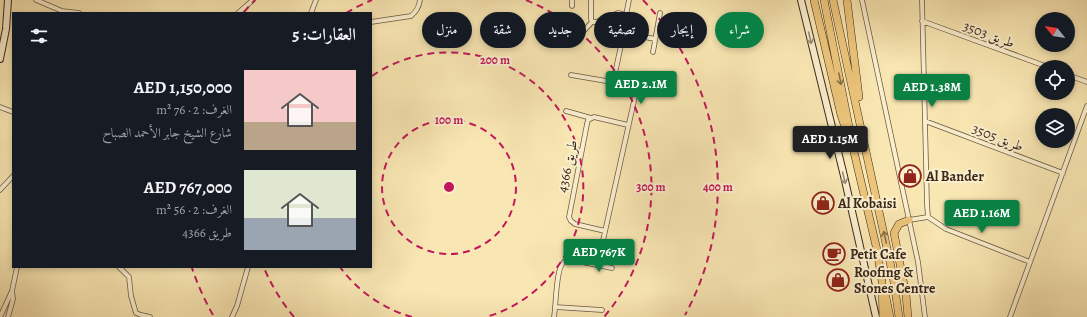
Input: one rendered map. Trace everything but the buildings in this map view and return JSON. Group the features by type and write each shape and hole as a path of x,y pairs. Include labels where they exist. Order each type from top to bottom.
{"main road":[{"path":"824,0 854,152 877,250 890,317"},
{"path":"833,0 893,276 899,317"},
{"path":"847,0 858,83 859,117"},
{"path":"814,1 841,115 854,152"},
{"path":"908,317 906,295 894,232 899,224 909,220"},
{"path":"882,281 883,317"}],"street":[{"path":"0,59 7,25 8,0"},
{"path":"36,0 68,12"},
{"path":"239,12 253,0"},
{"path":"311,12 316,0"},
{"path":"372,22 411,16 416,12 420,0"},
{"path":"572,0 572,6"},
{"path":"586,28 592,22 591,0"},
{"path":"627,12 629,0"},
{"path":"801,0 844,176 876,317"},
{"path":"862,0 918,262 925,317"},
{"path":"922,0 928,217"},
{"name":"طريق 3503","path":"922,21 1035,62"},
{"path":"653,52 657,29"},
{"path":"649,38 655,39"},
{"path":"619,83 614,78 621,48"},
{"path":"571,75 619,83 649,92"},
{"path":"1075,77 1087,82"},
{"path":"589,263 598,260 628,124 636,95 633,88"},
{"path":"1010,317 1087,106"},
{"path":"0,107 12,112"},
{"path":"566,111 591,118 594,117 628,124"},
{"name":"طريق 4366","path":"591,118 588,124 569,217 571,222 575,224 605,230"},
{"name":"طريق 3505","path":"925,121 1063,173"},
{"path":"0,190 12,177"},
{"path":"909,220 928,217 946,229 1030,262"},
{"path":"554,317 559,270 563,262 567,260 612,268"},
{"path":"0,317 12,291 17,268"},
{"path":"120,268 129,277 131,296 136,313 150,317"},
{"path":"232,317 237,306 248,268"},
{"path":"8,317 13,299 12,291"},
{"path":"556,307 602,310"},
{"path":"4,309 4,317"}],"place":[{"name":"Al Bander","path":"910,176"},
{"name":"Al Kobaisi","path":"823,203"},
{"name":"Petit Cafe","path":"834,254"},
{"name":"Roofing & Stones Centre","path":"838,280"}]}
